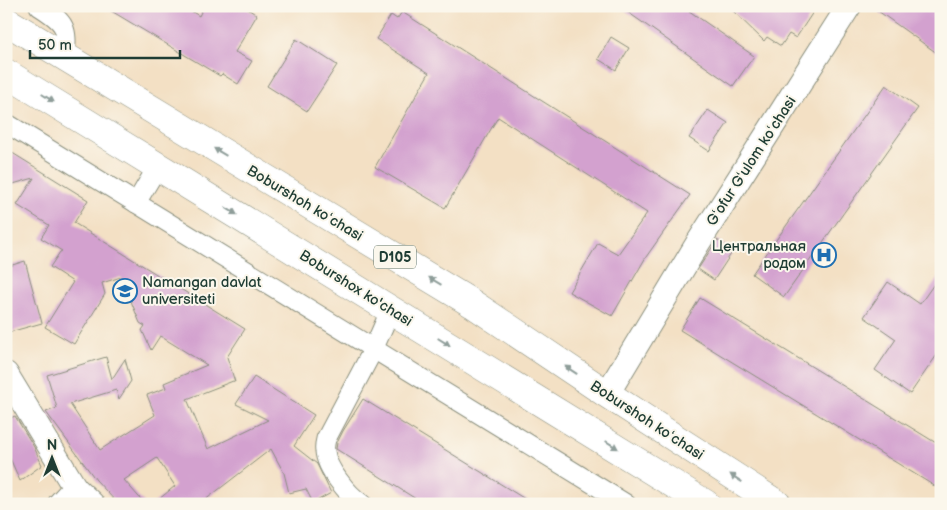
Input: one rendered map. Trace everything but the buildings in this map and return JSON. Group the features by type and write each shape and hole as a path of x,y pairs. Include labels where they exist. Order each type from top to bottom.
{"main road":[{"name":"Boburshoh koʻchasi","path":"6,21 473,304 607,394 777,504"},
{"name":"Boburshox ko'chasi","path":"6,73 585,428 677,496 706,504"},
{"path":"585,428 607,394"}],"street":[{"path":"39,6 61,22 67,32 65,58"},
{"name":"Gʻofur Gʻulom koʻchasi","path":"607,394 698,244 849,6"},
{"path":"6,122 373,350 626,504"},
{"path":"136,203 158,166"},
{"path":"362,504 335,477 324,452 326,439 373,350 391,309"},
{"path":"6,374 68,496 92,504"}],"place":[{"name":"Центральная родом","path":"824,255"},
{"name":"Namangan davlat universiteti","path":"125,291"}]}
